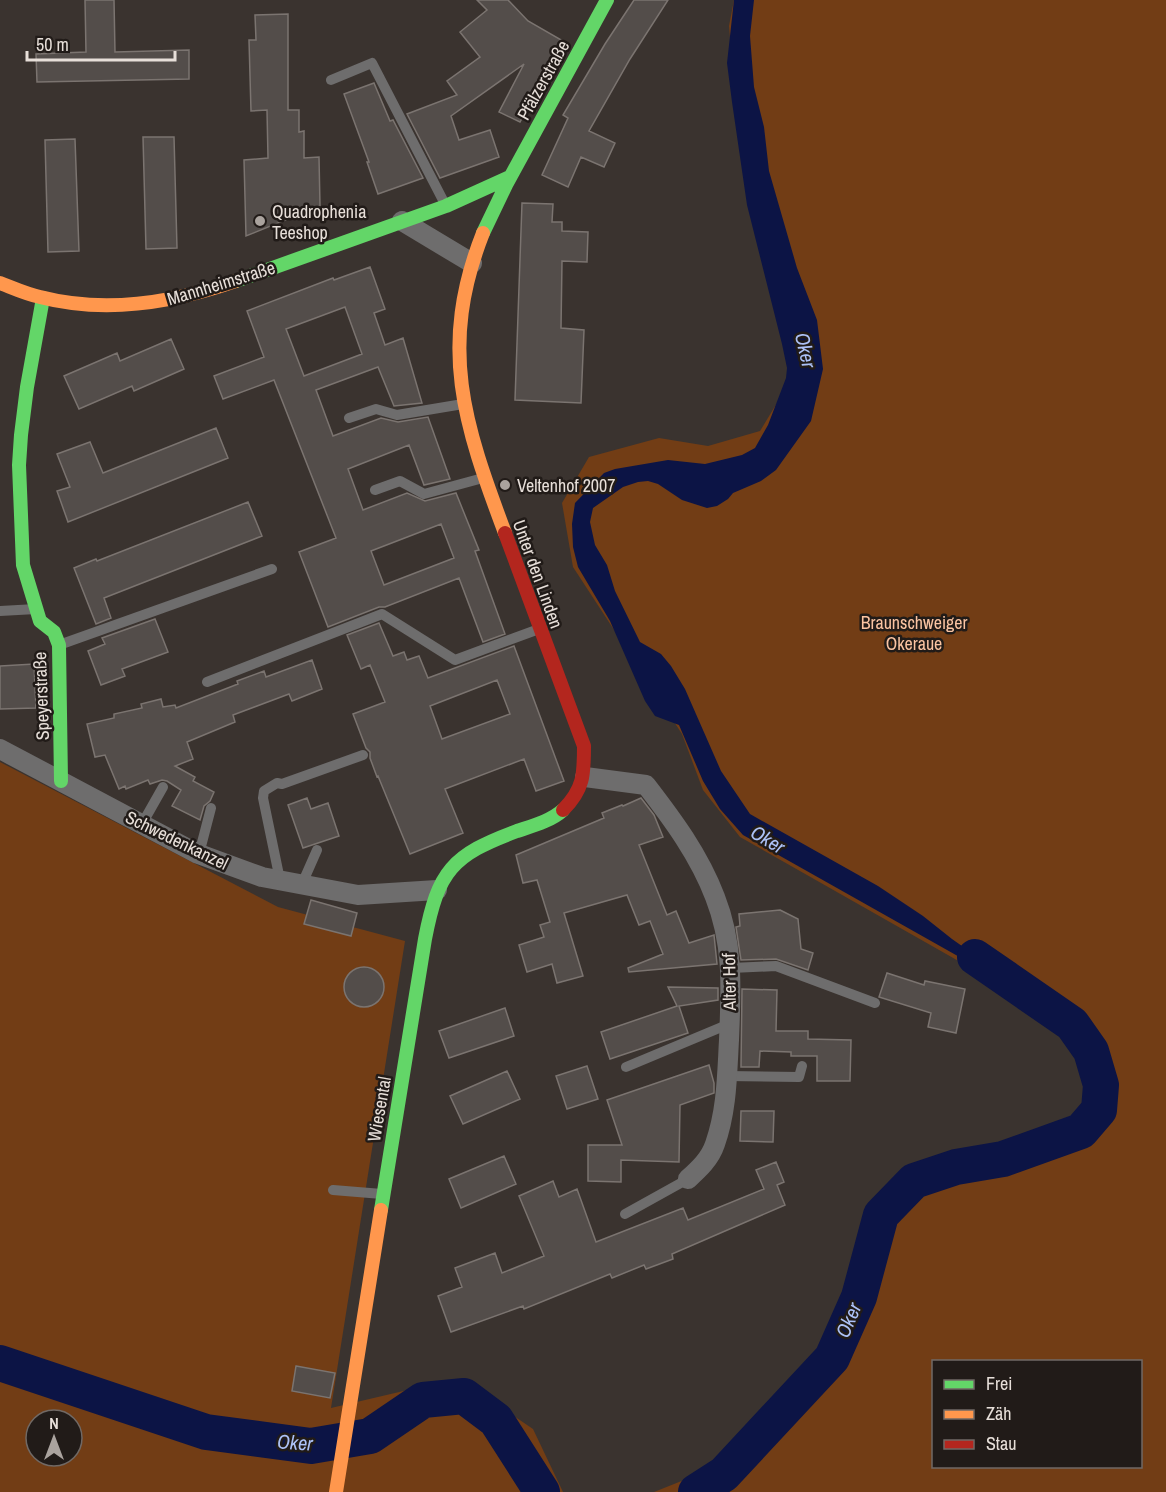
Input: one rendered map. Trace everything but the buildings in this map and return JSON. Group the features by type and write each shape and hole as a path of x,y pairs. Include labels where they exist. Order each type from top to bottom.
{"street":[{"name":"Pfälzerstraße","path":"510,177 607,0"},
{"name":"Mannheimstraße","path":"0,283 43,298 97,306 166,302 201,293 446,206 510,177"},
{"name":"Unter den Linden","path":"510,177 472,263 459,339 459,369 463,404 484,478 584,746 585,777 578,795 568,807"},
{"path":"402,221 472,263"},
{"name":"Speyerstraße","path":"43,298 27,387 19,465 23,565 40,621 54,632 59,645 61,781"},
{"name":"Schwedenkanzel","path":"0,749 199,854 262,877 358,895 437,890"},
{"name":"Alter Hof","path":"585,777 646,785 676,825 698,860 716,898 724,922 731,968 727,1076 722,1120 715,1146 704,1164 688,1179"},
{"name":"Wiesental","path":"337,1489 425,939 437,890 452,866 462,858 490,842 547,820 568,807"}],"lane":[{"path":"331,80 372,63 446,206"},
{"path":"349,418 376,409 397,415 463,404"},
{"path":"375,490 400,481 424,494 484,478"},
{"path":"59,645 272,569"},
{"path":"0,611 36,609"},
{"path":"207,682 382,614 455,660 539,629"},
{"path":"280,880 263,798 264,790 277,783 282,784 363,755"},
{"path":"142,824 163,787"},
{"path":"199,854 211,808"},
{"path":"302,884 317,850"},
{"path":"731,968 776,966 875,1003"},
{"path":"626,1067 729,1024"},
{"path":"727,1076 799,1077 802,1066"},
{"name":"Alter Hof","path":"625,1214 688,1179"},
{"path":"333,1190 383,1194"}],"green space":[{"name":"Braunschweiger Okeraue","path":"734,0 1166,0 1166,1492 654,1492 704,1472 826,1357 874,1212 925,1162 1004,1156 1076,1128 1092,1109 1087,1057 962,963 740,837 703,790 682,734 573,567 562,503 589,457 659,438 708,446 760,431 797,370 741,159 729,26"},
{"path":"0,762 278,907 405,941 331,1408 412,1389 468,1385 533,1429 563,1492 0,1492"}],"water":[{"path":"734,0 754,0 750,36 754,87 764,127 769,171 797,268 817,320 823,369 811,421 776,470 761,481 733,493 717,506 707,508 682,500 658,484 648,481 623,487 593,508 590,522 595,545 607,565 615,591 640,642 661,654 671,666 685,689 721,771 750,814 878,886 1072,1024 963,959 743,835 720,809 703,781 679,725 655,716 645,701 610,621 578,567 573,547 572,524 575,503 604,473 668,460 705,464 742,455 755,448 768,425 786,378 787,368 782,344 747,205 732,102 727,63"}],"waterway":[{"name":"Oker","path":"696,1492 724,1474 832,1358 859,1297 881,1215 914,1181 956,1167 1003,1159 1081,1131 1099,1110 1101,1085 1091,1051 1072,1024 975,957"},
{"name":"Oker","path":"0,1363 206,1432 311,1446 370,1436 423,1400 464,1396 496,1420 542,1492"}],"traffic: fast":[{"path":"483,233 506,185 607,0"},
{"path":"236,281 446,206 510,177"},
{"path":"43,298 27,387 19,465 23,565 40,621 54,632 59,645 61,781"},
{"path":"381,1210 425,939 430,916 443,881 451,868 477,848 547,820 563,810"}],"traffic: slow":[{"path":"483,233 469,274 459,349 468,420 490,493 505,533"},
{"path":"0,283 30,294 65,302 114,305 164,300 236,281"},
{"path":"336,1492 381,1210"}],"traffic: jam":[{"path":"505,533 584,746 584,765 579,788 563,810"}],"place":[{"name":"Quadrophenia Teeshop","path":"260,221"},
{"name":"Veltenhof 2007","path":"505,485"}]}
